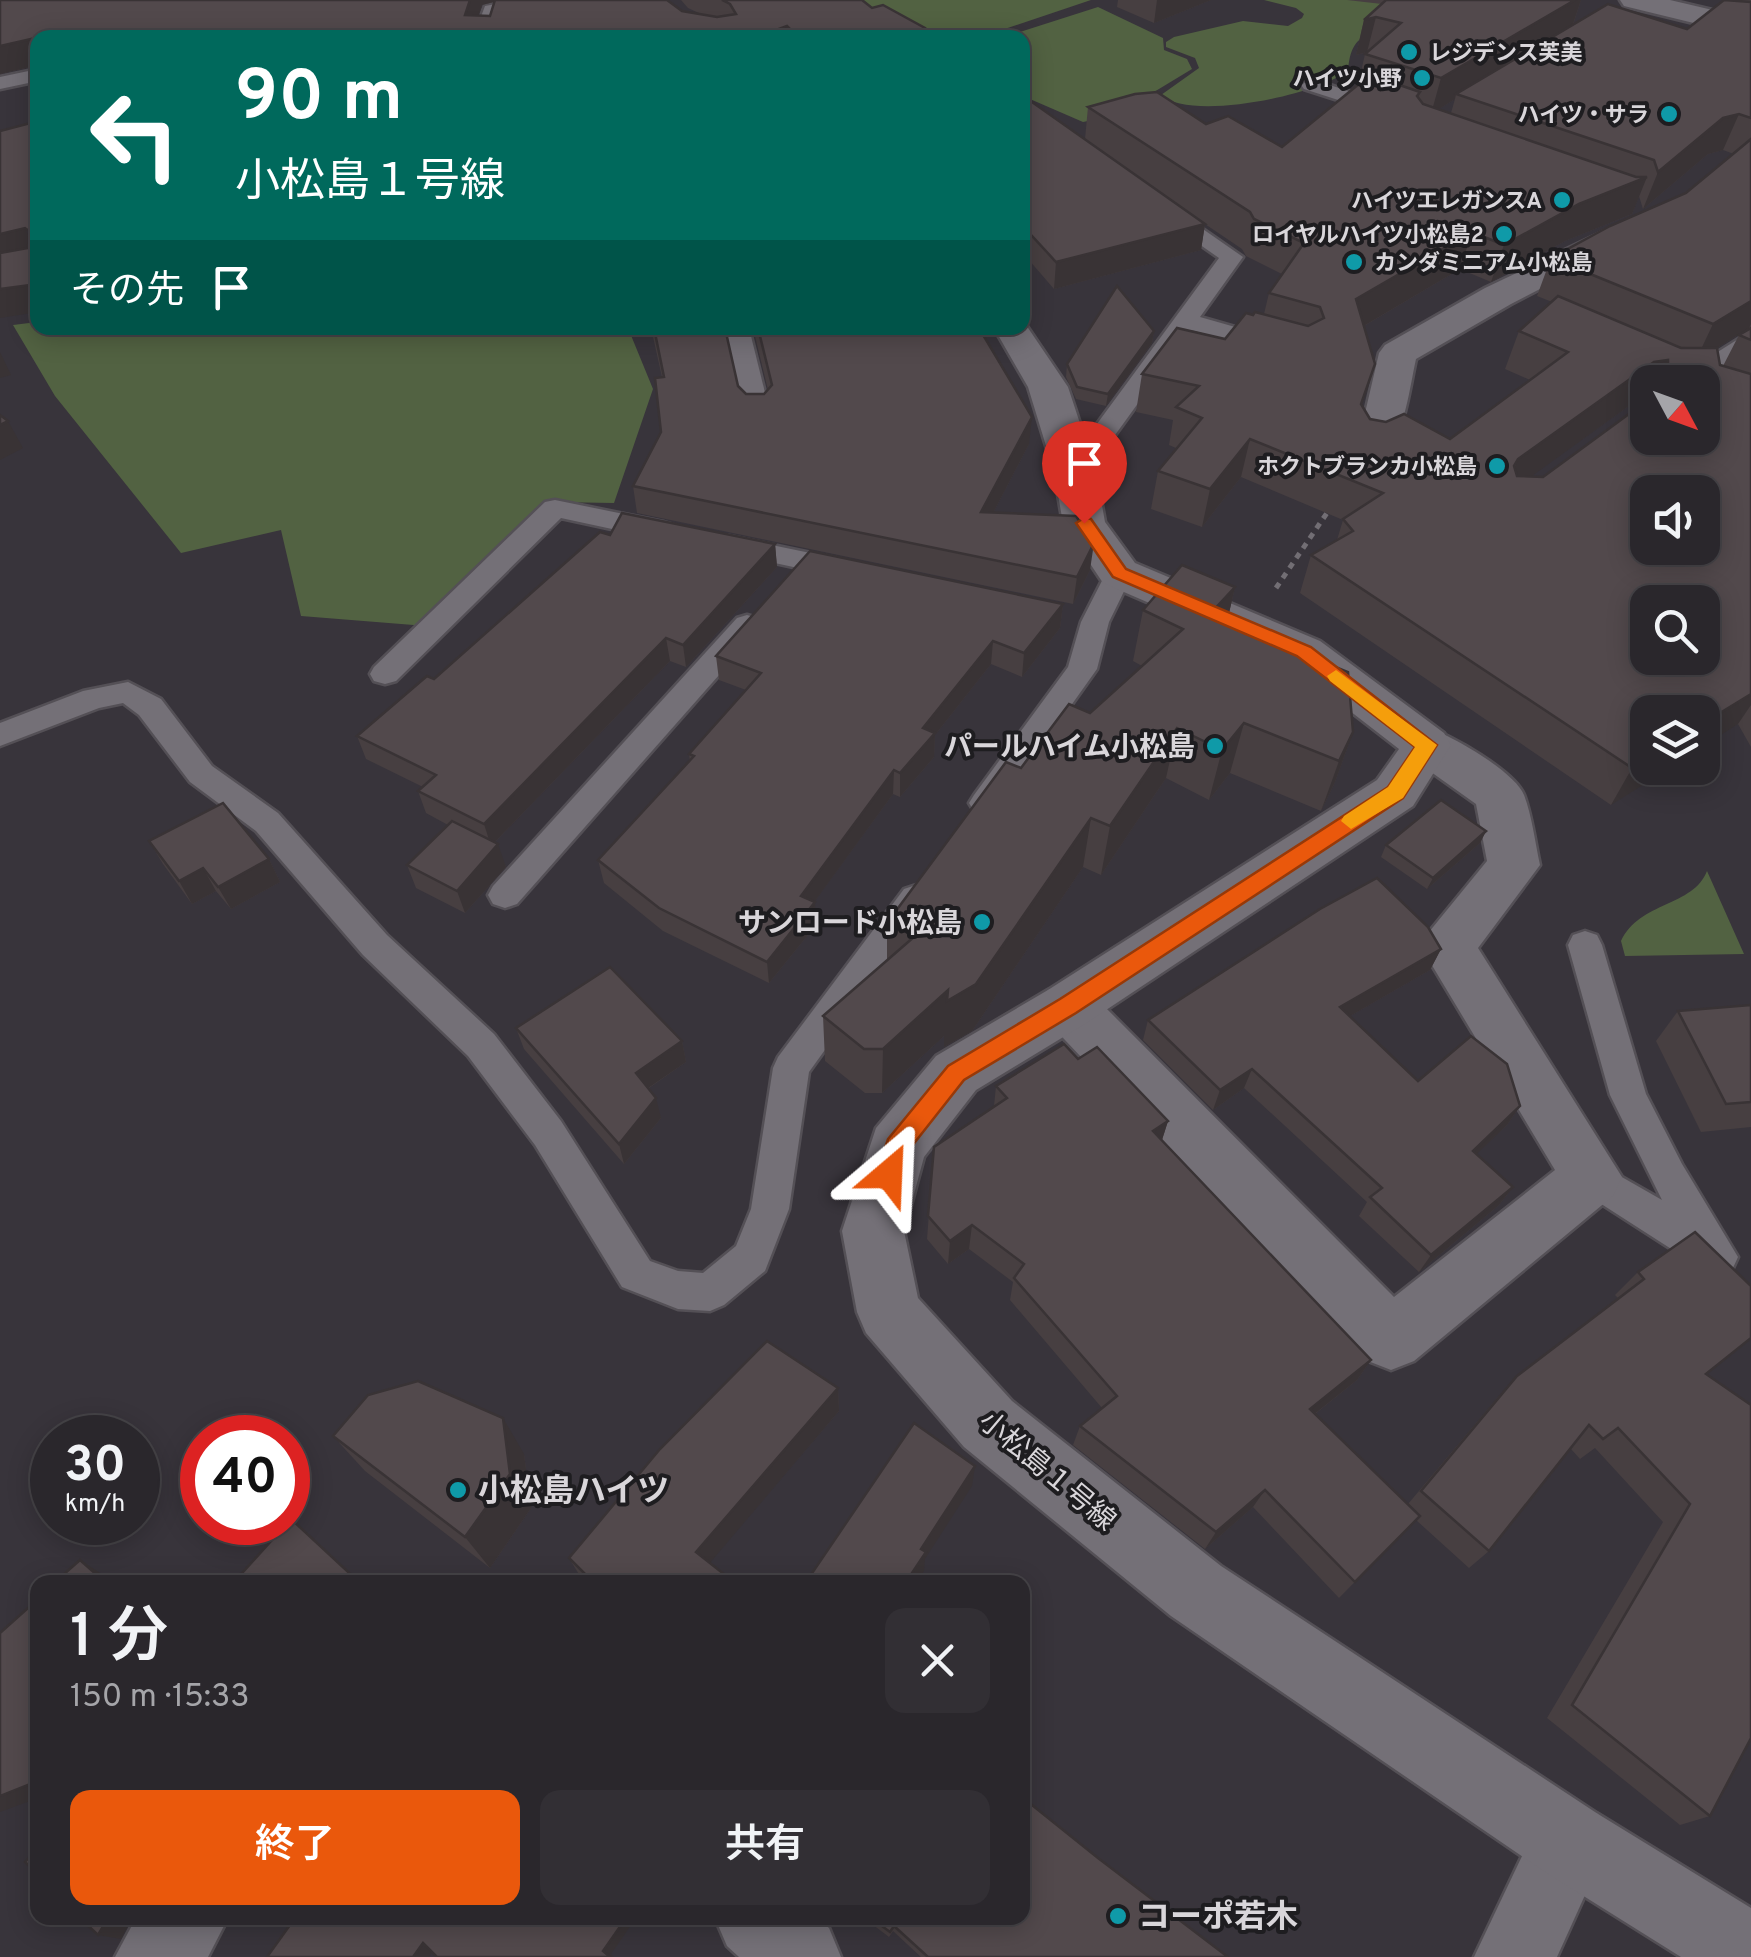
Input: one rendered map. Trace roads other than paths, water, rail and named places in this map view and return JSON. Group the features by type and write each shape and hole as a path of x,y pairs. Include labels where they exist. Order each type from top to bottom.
{"street":[{"path":"1631,4 1751,28"},
{"path":"1373,444 1382,426 1398,353 1515,304 1580,252 1641,226"},
{"path":"1017,335 1048,387 1075,472 1096,604 1249,628 1304,652 1499,795 1514,865 1448,947 1592,1177 1390,1339 1068,1006"},
{"name":"小松島１号線","path":"1427,745 1395,792 1068,1006 956,1073 897,1146 873,1231 889,1312 988,1424 1196,1591 1570,1842 1751,1954"},
{"path":"1515,1957 1570,1842"},
{"path":"156,1957 182,1925"},
{"path":"763,1925 800,1957"}],"lane":[{"path":"485,30 491,10 546,0"},
{"path":"0,83 30,77"},
{"path":"1311,85 1416,120"},
{"path":"1075,472 1232,257 1141,193"},
{"path":"1186,321 1300,352"},
{"path":"739,335 756,414"},
{"path":"1715,365 1751,338"},
{"path":"385,674 555,508 882,577"},
{"path":"505,895 804,560"},
{"path":"964,832 1082,670 1096,604"},
{"path":"0,735 94,698 128,692 150,706 201,774 267,822 375,944 480,1044 548,1133 636,1274 678,1290 710,1292 750,1258 770,1210 791,1068 941,863"},
{"path":"1586,945 1628,1095 1668,1176 1718,1256 1592,1177"}],"place":[{"name":"レジデンス芙美","path":"1409,52"},
{"name":"ハイツ小野","path":"1422,78"},
{"name":"ハイツ・サラ","path":"1669,114"},
{"name":"ハイツエレガンスA","path":"1562,200"},
{"name":"ロイヤルハイツ小松島2","path":"1504,234"},
{"name":"カンダミニアム小松島","path":"1354,262"},
{"name":"ホクトブランカ小松島","path":"1497,466"},
{"name":"パールハイム小松島","path":"1215,746"},
{"name":"サンロード小松島","path":"982,922"},
{"name":"小松島ハイツ","path":"458,1490"},
{"name":"コーポ若木","path":"1118,1916"}]}
